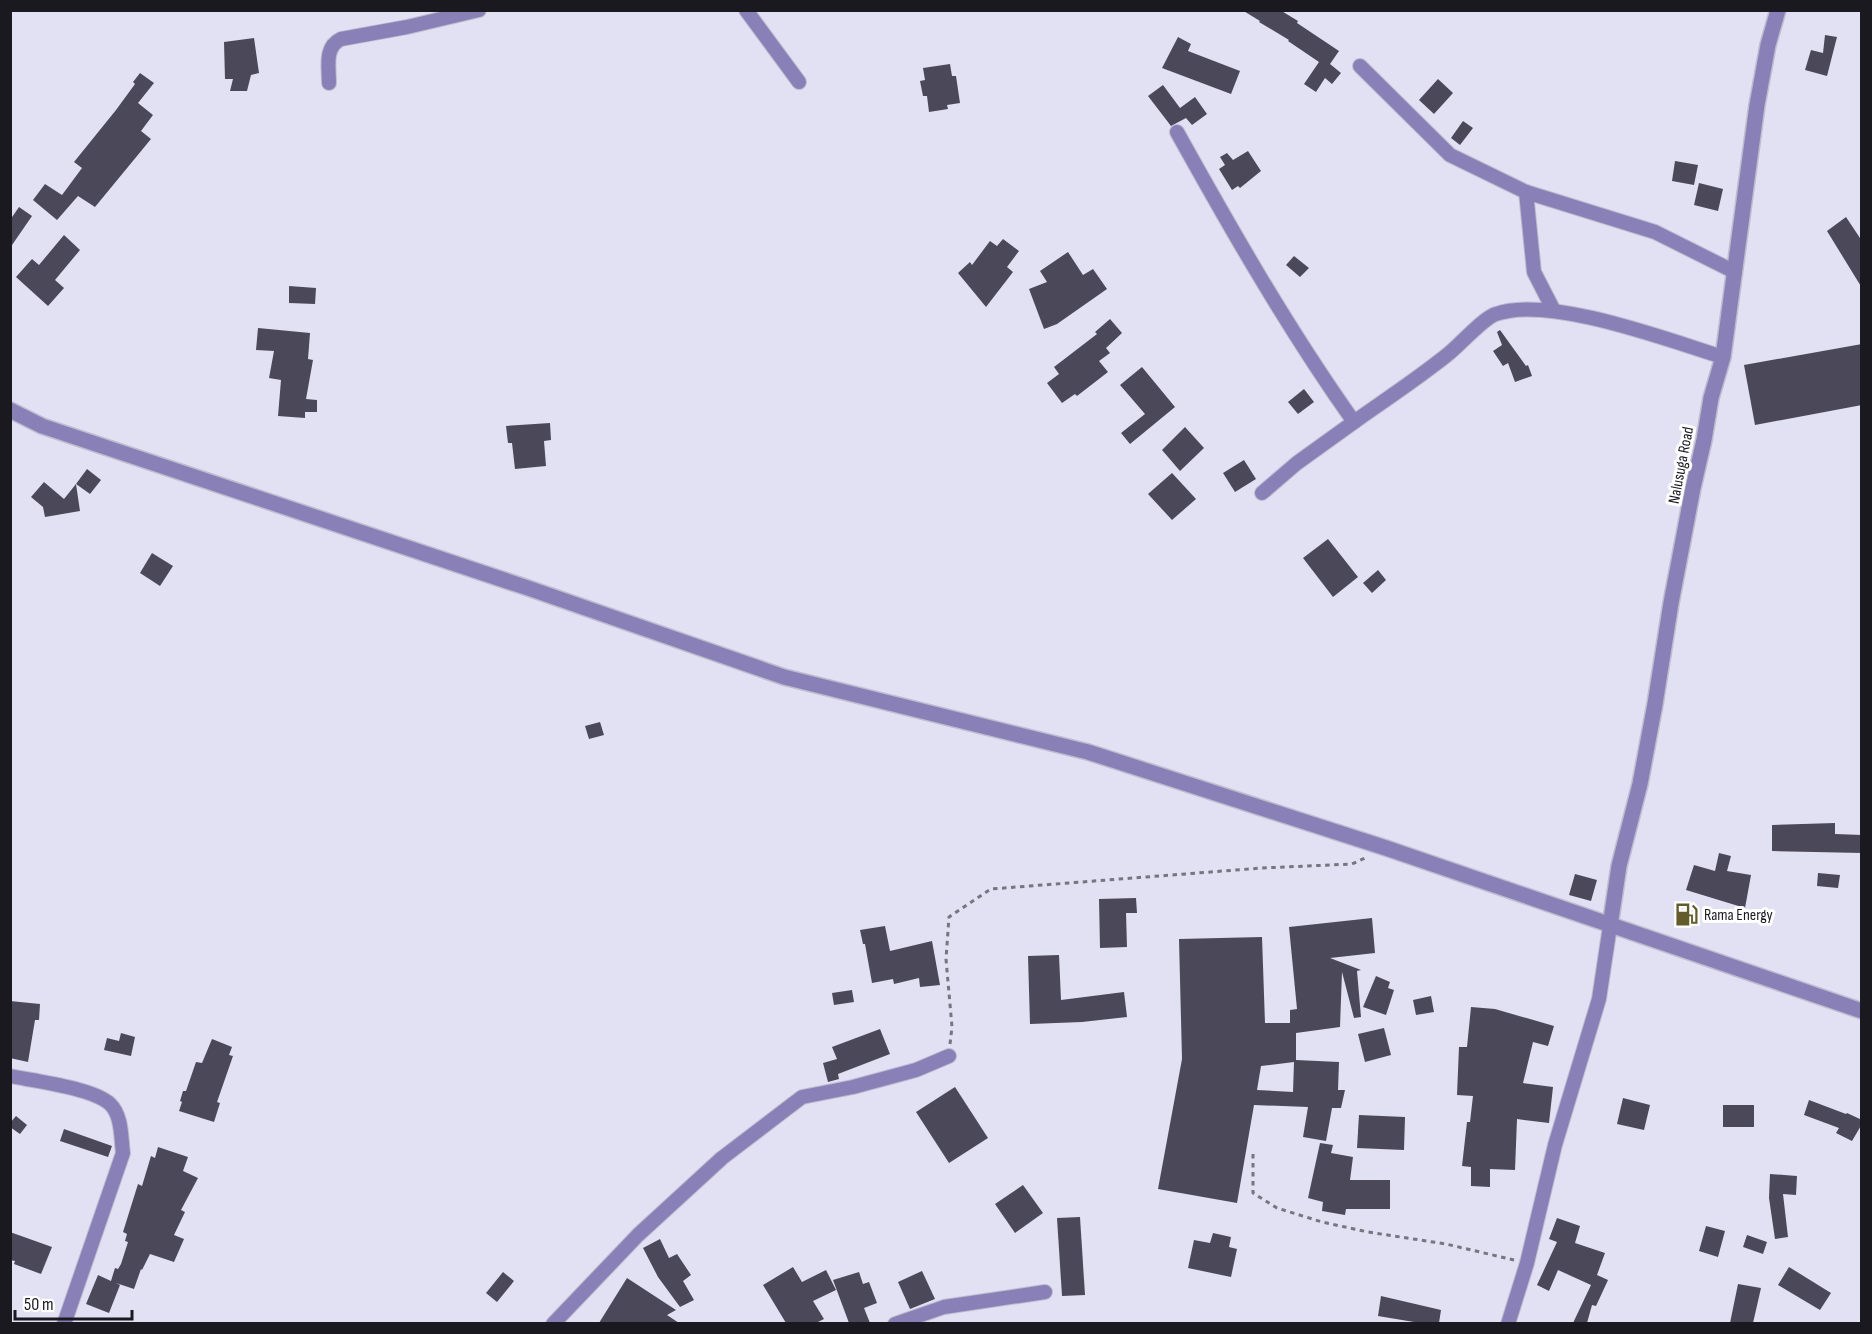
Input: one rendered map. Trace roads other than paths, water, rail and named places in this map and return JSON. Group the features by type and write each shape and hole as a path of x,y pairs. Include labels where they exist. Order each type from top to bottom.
{"street":[{"path":"329,83 329,58 334,42 479,10"},
{"path":"746,10 799,82"},
{"name":"Nalusuga Road","path":"1610,926 1619,867 1640,784 1693,488 1711,398 1723,357 1757,105 1768,45 1778,10"},
{"path":"1360,66 1450,155 1526,192 1655,232 1735,272"},
{"path":"1177,132 1234,235 1328,386 1354,422"},
{"path":"1526,192 1534,272 1554,311"},
{"path":"1262,493 1297,464 1448,355 1494,314 1523,309 1554,311 1604,321 1723,357"},
{"path":"10,410 42,426 528,588 784,677 1088,752 1386,848 1862,1011"},
{"path":"1508,1323 1527,1263 1555,1145 1599,999 1610,926"},
{"path":"553,1323 638,1234 722,1158 802,1097 916,1070 949,1056"},
{"path":"10,1076 92,1093 111,1104 120,1124 123,1153 64,1323"},
{"path":"895,1323 944,1307 1045,1292"}],"place":[{"name":"Rama Energy","path":"1686,914"}]}
